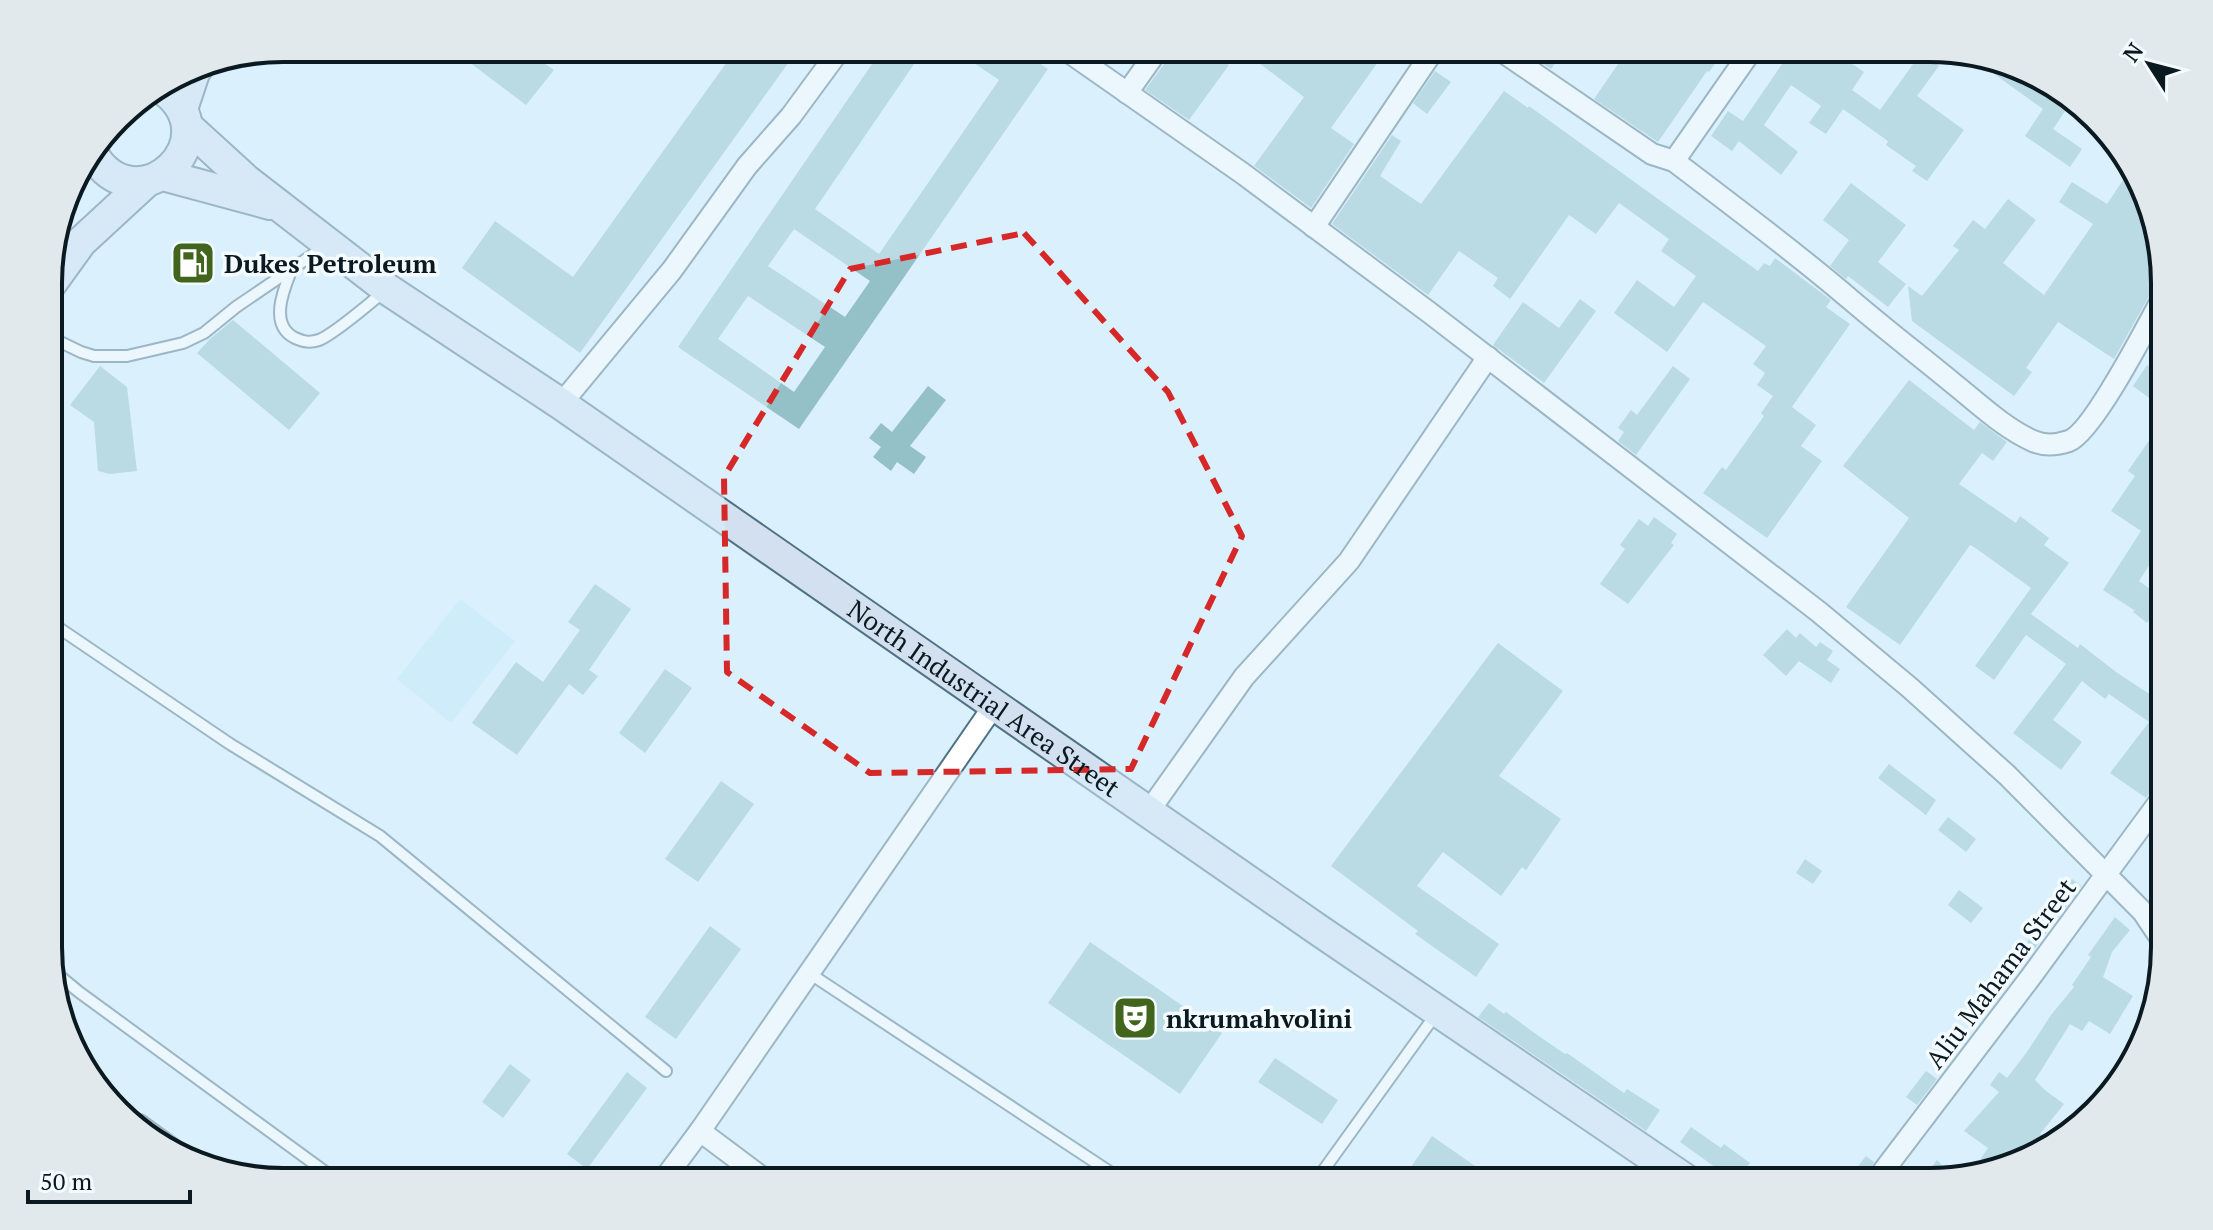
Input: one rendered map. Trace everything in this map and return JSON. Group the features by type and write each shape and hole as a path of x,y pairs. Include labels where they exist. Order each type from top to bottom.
{"main road":[{"path":"63,267 81,242 154,178 174,166 187,140 185,117 192,82"},
{"name":"North Industrial Area Street","path":"170,94 185,117 246,180 387,289 561,404 1668,1168"},
{"name":"North Industrial Area Street","path":"98,162 113,176 127,181 154,178 283,208"}],"street":[{"path":"561,404 672,270 747,166 791,116 831,62"},
{"path":"1083,62 1242,173 1488,357 1819,612 2007,775 2143,912 2151,924"},
{"path":"1127,93 1149,62"},
{"path":"1314,227 1426,62"},
{"path":"1517,62 1652,154 1674,161 1811,266 1904,346 2001,422 2039,444 2065,443 2075,439 2086,427 2151,318"},
{"path":"1674,161 1743,62"},
{"path":"1149,811 1244,677 1349,561 1488,357"},
{"path":"672,1168 995,704"},
{"name":"Aliu Mahama Street","path":"1886,1168 2151,813"},
{"path":"700,1131 749,1168"}],"lane":[{"path":"62,343 94,356 127,356 183,343 204,333 236,307 328,244"},
{"path":"291,271 280,300 281,316 285,330 293,338 309,343 322,339 387,289"},
{"path":"62,630 230,744 380,836 666,1071"},
{"path":"809,973 1104,1168"},
{"path":"65,980 320,1168"},
{"path":"1325,1168 1438,1011"}],"highlighted area":[{"path":"1024,233 1168,392 1242,536 1131,769 870,773 727,672 724,477 850,269"}],"shaded area":[{"path":"460,599 515,641 451,723 397,679"}],"building":[{"path":"469,62 542,62 554,70 526,105"},
{"path":"727,62 789,62 580,353 462,268 495,221 573,277"},
{"path":"873,62 915,62 815,209 879,254 999,80 973,62 1038,62 1048,69 799,429 678,347","holes":["794,229 870,281 845,317 768,266","748,296 825,347 794,392 718,339"]},
{"path":"1166,62 1225,62 1229,65 1189,120 1145,90"},
{"path":"1258,62 1378,62 1331,128 1354,144 1311,208 1254,166 1304,97"},
{"path":"1541,62 1556,62 1551,69"},
{"path":"1619,62 1716,62 1658,142 1594,99"},
{"path":"1783,62 1849,62 1864,72 1852,90 1880,110 1915,62 1930,62 1939,66 1917,96 1964,130 1927,181 1912,171 1916,166 1886,145 1888,141 1843,109 1826,134 1809,123 1821,106 1791,85 1764,125 1798,152 1781,175 1739,141 1732,151 1711,136 1728,111 1743,121"},
{"path":"1435,71 1451,82 1427,114 1413,103"},
{"path":"1990,71 2040,92 2066,110 2053,129 2082,149 2070,167 2025,136 2043,109"},
{"path":"1504,91 1758,271 1764,263 1770,266 1775,258 1831,300 1826,307 1850,324 1792,407 1816,425 1801,446 1822,461 1767,538 1703,493 1722,467 1726,470 1764,416 1761,413 1773,396 1757,385 1765,373 1753,364 1766,346 1703,302 1667,352 1614,313 1637,280 1674,307 1696,276 1661,251 1669,239 1619,203 1596,234 1569,215 1510,299 1493,286 1498,278 1459,251 1428,295 1332,224 1392,135 1401,141 1380,176 1421,204"},
{"path":"2124,178 2139,212 2151,269 2151,293 2114,359 2058,322 2026,368 2032,372 2014,396 1912,321 1908,286 1922,296 1959,250 1953,246 1973,220 1985,229 2008,199 2036,220 2003,263 2044,295 2093,224 2059,202 2072,182 2107,204"},
{"path":"1851,183 1906,225 1878,262 1906,284 1888,307 1830,266 1849,240 1823,220"},
{"path":"1580,299 1596,311 1544,383 1493,345 1523,302 1559,328"},
{"path":"233,320 320,393 289,430 197,353"},
{"path":"2147,365 2151,368 2151,399 2133,386"},
{"path":"100,366 127,387 137,471 110,474 98,471 94,422 70,405"},
{"path":"1673,366 1690,379 1636,455 1618,441 1624,432 1618,428 1631,410 1637,415"},
{"path":"1909,380 1974,430 1980,422 2007,442 1993,461 1982,453 1959,484 2016,523 2020,516 2049,538 2044,545 2069,563 2031,614 2078,648 2080,644 2151,695 2151,792 2146,798 2110,773 2149,722 2109,694 2105,699 2082,681 2053,720 2082,742 2061,770 2013,733 2066,664 2026,635 1994,680 1975,666 2031,588 1974,547 1970,545 1900,645 1846,607 1909,518 1843,466"},
{"path":"928,386 946,400 910,446 926,457 914,474 897,462 891,471 873,457 881,447 869,438 881,423 892,432"},
{"path":"2151,438 2151,562 2139,581 2151,590 2151,617 2147,623 2134,610 2103,590 2141,531 2111,511 2135,476 2128,471"},
{"path":"1654,517 1677,534 1671,543 1674,545 1628,604 1600,584 1625,549 1620,545 1639,519 1648,526"},
{"path":"595,584 631,609 589,670 598,676 583,695 569,684 517,755 472,723 516,662 543,682 580,630 568,622"},
{"path":"1787,629 1796,638 1800,633 1816,647 1820,642 1833,651 1827,660 1840,669 1831,683 1799,661 1786,676 1763,655"},
{"path":"1498,643 1563,691 1499,776 1561,819 1526,870 1522,867 1501,896 1443,852 1417,886 1499,944 1476,977 1415,934 1418,931 1331,866"},
{"path":"665,669 692,688 645,753 619,733"},
{"path":"1889,764 1936,800 1926,815 1878,778"},
{"path":"721,781 754,804 698,882 665,859"},
{"path":"1948,817 1976,839 1966,852 1938,830"},
{"path":"1805,859 1822,871 1813,884 1796,873"},
{"path":"2072,879 2081,886 1998,998 1991,993 2055,898"},
{"path":"1959,890 1983,908 1971,923 1948,905"},
{"path":"2115,917 2130,930 2112,952 2103,977 2133,996 2110,1034 2089,1021 2082,1031 2070,1024 2035,1080 2064,1104 2040,1134 2043,1136 2001,1156 1978,1162 1988,1148 1964,1131 1999,1092 1990,1085 1999,1072 2007,1078 2074,987 2072,985 2091,957 2088,955"},
{"path":"710,926 741,949 676,1039 645,1017"},
{"name":"nkrumahvolini","path":"1090,942 1222,1033 1180,1094 1048,1003"},
{"path":"1489,1003 1624,1093 1627,1089 1660,1110 1646,1131 1478,1017"},
{"path":"1275,1058 1338,1100 1322,1124 1258,1082"},
{"path":"510,1064 531,1080 503,1118 482,1102"},
{"path":"1926,1071 1937,1079 1917,1105 1906,1097"},
{"path":"627,1072 647,1088 588,1168 567,1154"},
{"path":"1691,1127 1721,1148 1724,1144 1750,1163 1748,1168 1716,1168 1680,1142"},
{"path":"1432,1136 1478,1168 1410,1168"},
{"path":"1866,1156 1874,1162 1870,1168 1857,1168"},
{"path":"1937,1160 1945,1168 1944,1168 1931,1168"}],"place":[{"name":"Dukes Petroleum","path":"193,263"},
{"name":"nkrumahvolini","path":"1135,1018"}]}
